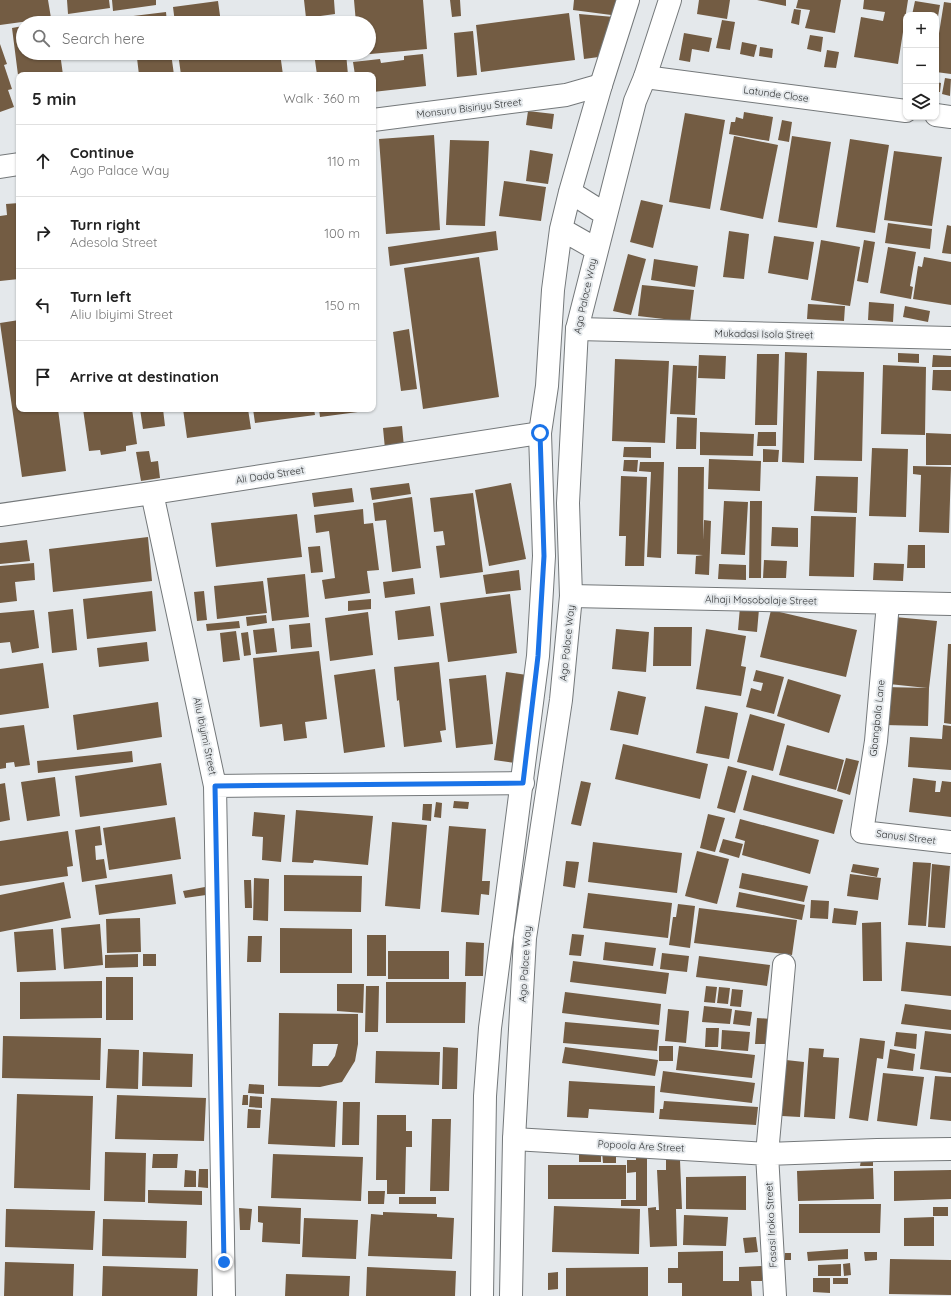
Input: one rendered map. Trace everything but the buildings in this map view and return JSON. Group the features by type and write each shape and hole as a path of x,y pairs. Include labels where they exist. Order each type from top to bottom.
{"street":[{"path":"482,1296 485,1096 490,1028 523,783 538,656 544,556 540,433 547,386 552,290 561,229 570,192 601,85 628,0"},
{"name":"Ago Palace Way","path":"511,1296 514,1139 526,938 561,700 571,596 568,503 577,329 596,249 635,101 645,77 670,0"},
{"name":"Latunde Close","path":"645,77 903,111"},
{"name":"Monsuru Bisiriyu Street","path":"376,120 566,96 601,85"},
{"path":"939,115 951,117"},
{"path":"0,167 16,164"},
{"path":"570,192 605,214"},
{"path":"561,229 596,249"},
{"name":"Mukadasi Isola Street","path":"577,329 951,338"},
{"name":"Ali Dada Street","path":"0,515 540,433"},
{"name":"Aliu Ibiyimi Street","path":"152,493 215,786 224,1296"},
{"name":"Alhaji Mosobalaje Street","path":"571,596 951,604"},
{"name":"Gbangbala Lane","path":"862,832 876,741 888,603"},
{"path":"215,786 523,783"},
{"name":"Sanusi Street","path":"862,832 951,842"},
{"name":"Fasasi Iroko Street","path":"775,1296 767,1154 784,965"},
{"name":"Popoola Are Street","path":"514,1139 767,1154 951,1149"}],"route":[{"path":"224,1262 215,786 523,783 538,656 544,556 540,433"}]}
